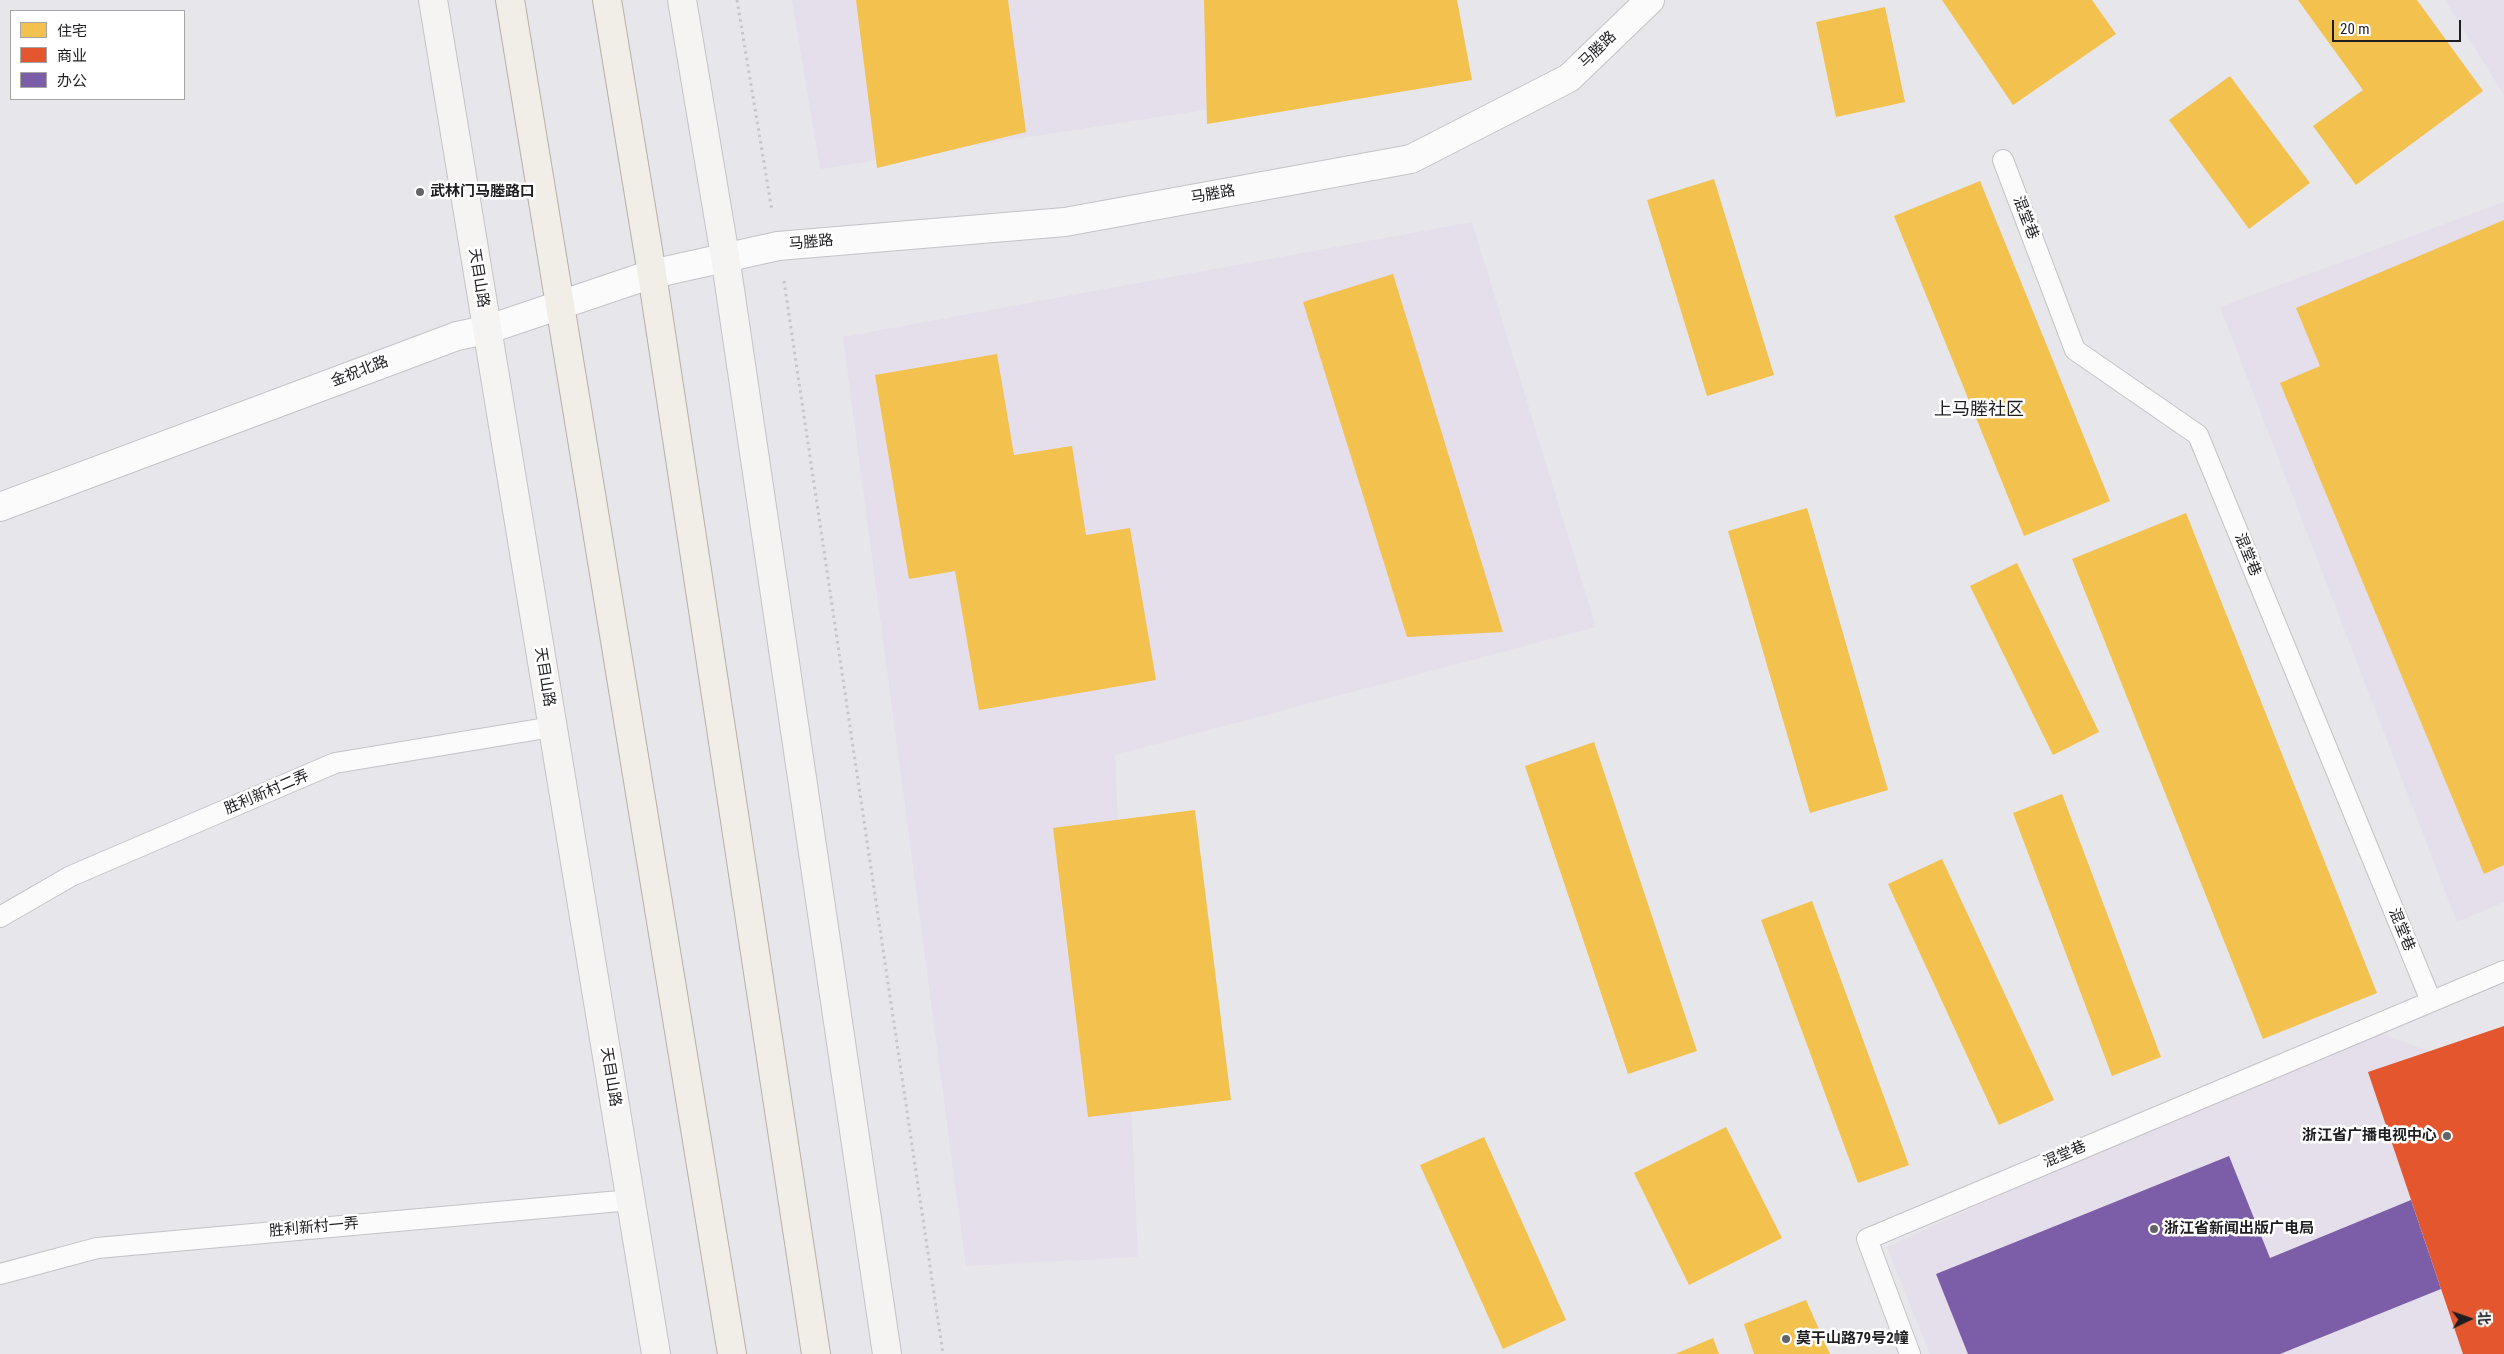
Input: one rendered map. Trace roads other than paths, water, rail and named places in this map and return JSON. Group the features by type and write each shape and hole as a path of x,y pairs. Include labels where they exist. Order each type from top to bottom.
{"main road":[{"name":"天目山路","path":"433,0 656,1354"},
{"path":"510,0 732,1354"},
{"path":"606,0 652,274 816,1354"},
{"path":"682,0 725,256 887,1354"}],"street":[{"name":"马塍路","path":"725,256 778,246 1065,222 1410,159 1569,78 1650,0"},
{"name":"金祝北路","path":"0,507 457,336 486,330 652,274 725,256"}],"lane":[{"name":"混堂巷","path":"2003,160 2075,350 2198,435 2431,1001"},
{"name":"胜利新村二弄","path":"0,917 71,876 335,764 552,727"},
{"name":"混堂巷","path":"1910,1354 1868,1239 2504,970"},
{"name":"胜利新村一弄","path":"0,1274 97,1248 631,1200"}],"place":[{"name":"武林门马塍路口","path":"420,192"},
{"name":"浙江省广播电视中心","path":"2447,1136"},
{"name":"浙江省新闻出版广电局","path":"2154,1229"},
{"name":"莫干山路79号2幢","path":"1786,1339"}],"district":[{"name":"上马塍社区","path":"1979,410"}]}
